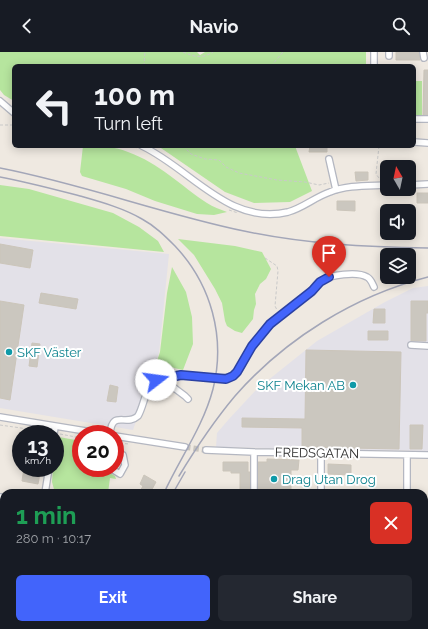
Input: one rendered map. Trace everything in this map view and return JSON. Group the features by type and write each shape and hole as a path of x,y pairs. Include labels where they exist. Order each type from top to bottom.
{"street":[{"path":"374,52 374,64"},
{"path":"0,101 12,112"},
{"path":"416,119 428,119"},
{"path":"416,142 428,143"},
{"path":"141,148 160,156 224,202 248,211 270,214 288,212 336,190 349,187 379,186"},
{"path":"328,159 336,190"},
{"path":"416,186 428,184"},
{"path":"111,425 118,420 134,419 138,416 151,384 156,380 181,375 226,379 233,376 237,372 247,354 270,324 312,291 320,282 329,277 360,275 371,280 374,287"},
{"path":"411,345 428,346"},
{"path":"161,378 188,399"},
{"path":"0,417 49,425"},
{"path":"124,437 185,447"},
{"name":"FREDSGATAN","path":"206,450 428,455"},
{"path":"254,452 254,489"},
{"path":"321,453 321,489"},
{"path":"124,455 124,467"},
{"path":"407,489 408,455"},
{"path":"46,489 48,477"}],"path":[{"path":"144,64 145,52"},
{"path":"183,52 202,57 213,52"},
{"path":"273,64 283,52"},
{"path":"0,125 12,125"},
{"path":"185,148 191,154 205,159 219,160 226,167 246,175 319,185 334,182"},
{"path":"379,148 376,174 379,178 384,179 379,182 379,186"},
{"path":"227,209 240,214"},
{"path":"264,258 277,266 278,271 275,306 280,316"},
{"path":"0,424 12,426"}],"shaded area":[{"path":"0,238 169,254 159,353 133,430 124,429 124,425 103,425 0,408"},
{"path":"428,286 428,451 216,447 217,433 257,389 317,341 385,302 413,288"}],"green space":[{"path":"0,52 197,52 200,55 205,52 366,52 366,64 12,64 12,100 4,95 0,90"},
{"path":"416,81 422,81 422,116 416,116"},
{"path":"83,148 116,148 150,162 207,203 227,212 214,215 197,214 155,201 126,189 82,176 80,172"},
{"path":"161,148 296,148 312,191 290,202 254,203 225,192"},
{"path":"0,185 29,189 113,213 139,227 158,241 164,252 0,236"},
{"path":"178,239 235,246 262,252 271,269 255,294 256,304 253,319 242,333 227,326 222,303 215,289 194,255"},
{"path":"172,267 186,292 192,317 193,344 183,370 156,364 160,352 167,293"},
{"path":"64,438 72,439 72,477 115,477 116,479 110,478 109,489 54,489 52,477 64,477"}],"building":[{"path":"396,52 419,52 420,60 396,60"},
{"path":"424,70 428,70 428,115 423,115"},
{"path":"310,148 327,148 327,152 309,152"},
{"path":"355,172 368,172 368,180 356,181"},
{"path":"417,193 428,193 428,203 417,203"},
{"path":"337,201 355,201 355,211 337,210"},
{"path":"0,244 33,250 30,268 0,263"},
{"path":"41,293 78,299 76,309 39,303"},
{"name":"SKF Väster","path":"0,301 24,305 10,400 0,398"},
{"path":"411,301 428,301 428,313 426,313 426,341 411,341"},
{"path":"374,309 385,309 385,323 373,323"},
{"path":"368,331 388,331 388,340 368,340"},
{"path":"32,343 40,344 37,367 29,366"},
{"name":"SKF Mekan AB","path":"306,350 401,352 399,449 302,447 302,428 242,427 242,418 305,419"},
{"path":"110,385 118,387 116,402 107,401"},
{"path":"410,425 423,425 422,449 410,449"},
{"name":"Drag Utan Drog","path":"267,459 299,460 298,470 291,470 291,489 258,489 258,462 267,462"},
{"path":"223,462 248,462 248,472 250,472 250,489 240,489 240,473 223,471"},
{"path":"328,464 351,465 351,475 328,474"},
{"path":"144,475 156,482 152,489 141,489 143,486 140,484"},
{"path":"23,477 39,477 38,484 22,481"}],"tunnel":[{"path":"185,447 206,450"}],"railway":[{"path":"0,168 62,182 183,216 244,231 313,242 382,247 428,248"},
{"path":"0,177 80,196 135,215 160,231 188,261 198,277 206,294 216,331 218,350 217,369 209,403 166,489"},
{"path":"179,476 227,405 255,375 276,356 322,322 348,308 401,285 428,277"},
{"path":"175,489 185,472"}],"place":[{"name":"SKF Väster","path":"9,352"},
{"name":"SKF Mekan AB","path":"353,385"},
{"name":"Drag Utan Drog","path":"274,479"}],"route":[{"path":"156,380 175,375 226,379 233,376 237,372 252,346 270,324 312,291 320,282 329,277"}]}
